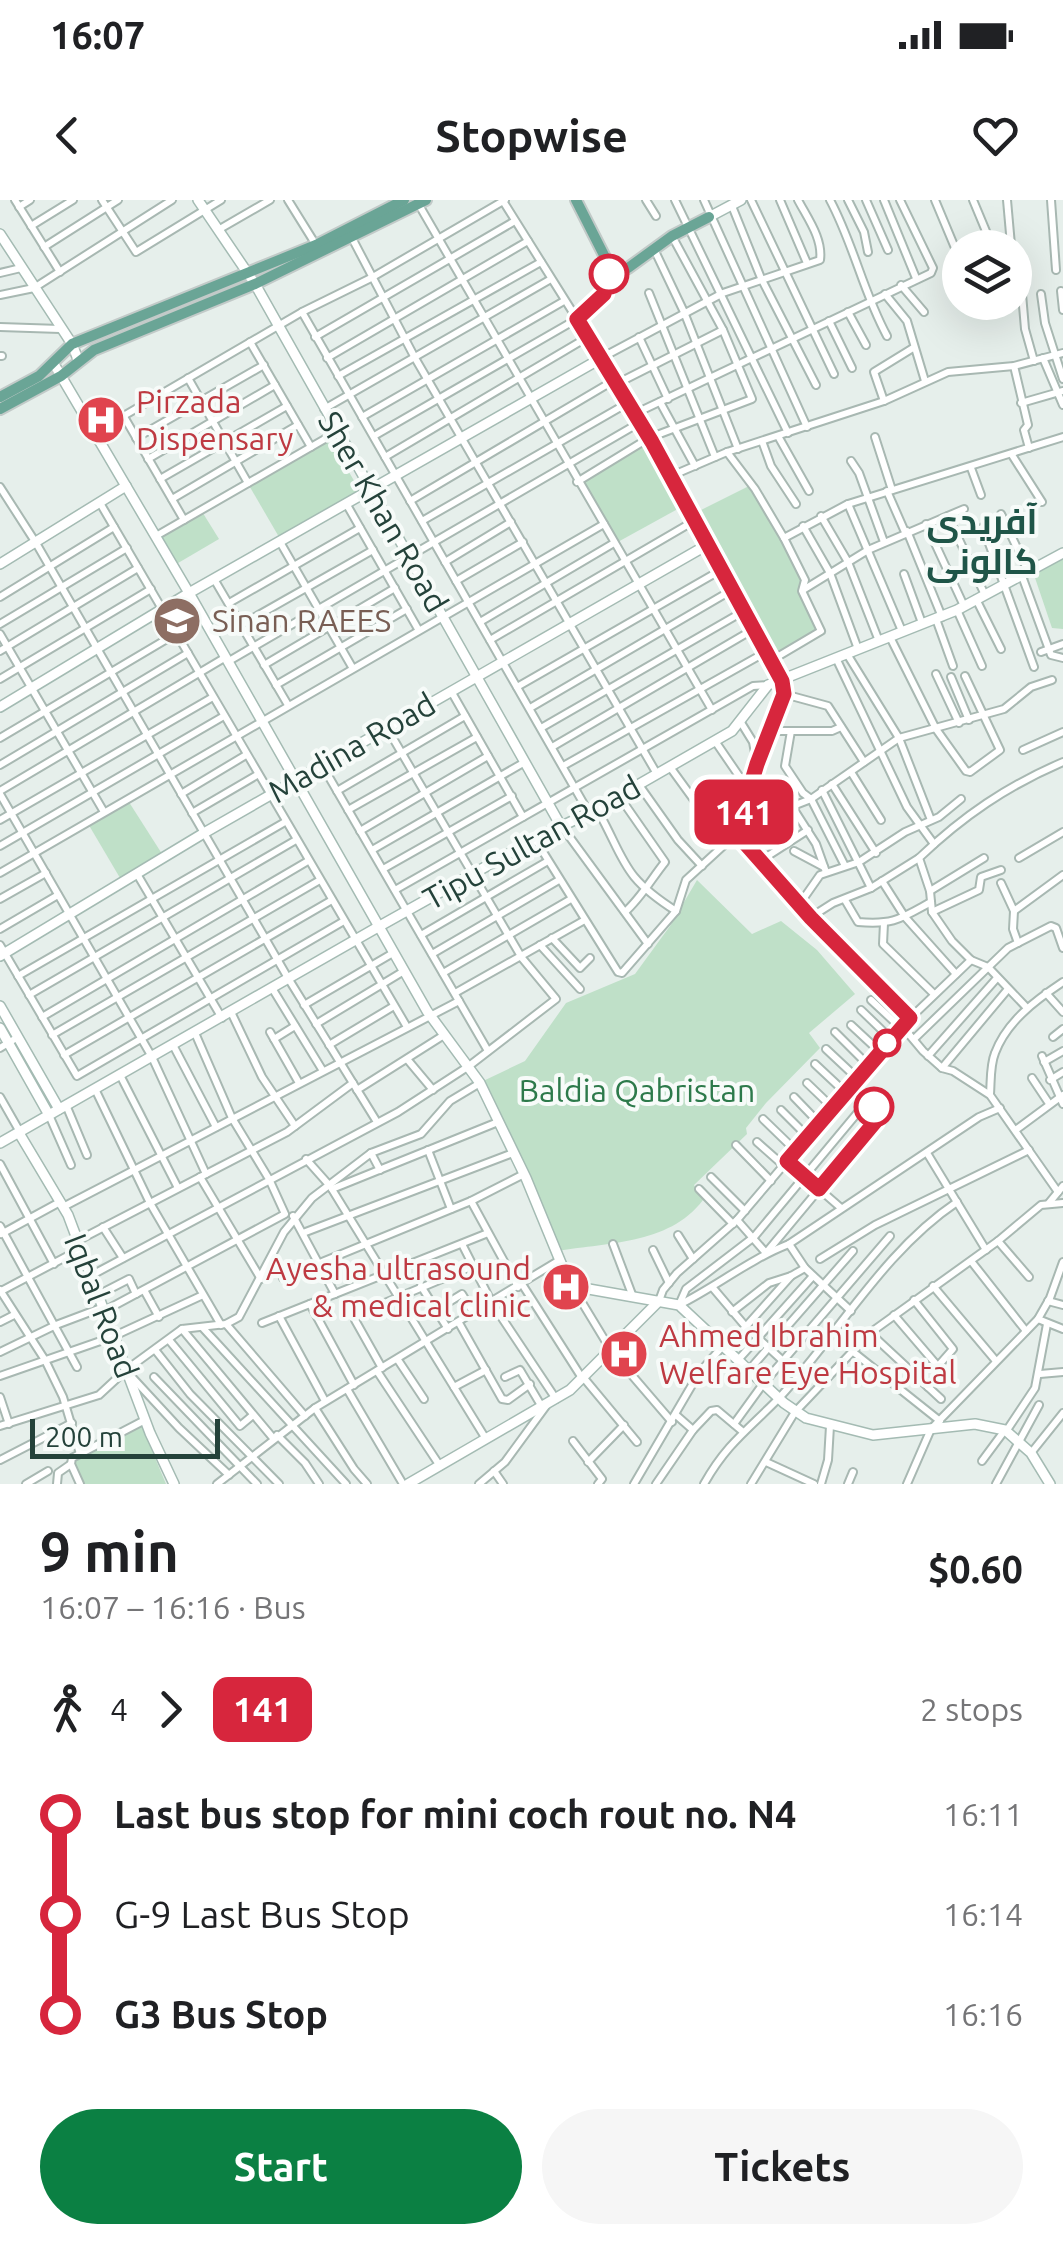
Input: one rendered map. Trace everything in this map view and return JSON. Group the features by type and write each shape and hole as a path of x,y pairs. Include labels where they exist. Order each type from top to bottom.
{"main road":[{"name":"Sher Khan Road","path":"198,200 255,284 562,828"},
{"path":"576,200 610,269 604,294 577,319 671,476 782,681"},
{"path":"0,397 54,364 72,344 414,202"},
{"path":"0,408 61,376 94,350 255,284 352,238 414,202"},
{"path":"610,269 628,268 672,236 737,203"},
{"path":"0,234 4,247 72,344 79,362"},
{"path":"0,706 189,593 600,359"},
{"path":"54,364 430,1016 480,1083 524,1174 568,1280 583,1288 679,1304 795,1412 830,1426 873,1435 975,1424 1006,1430 1031,1453 1050,1484"},
{"path":"0,564 126,486"},
{"name":"Madina Road","path":"2,951 707,545"},
{"path":"768,686 939,618 1063,553"},
{"name":"Tipu Sultan Road","path":"0,1144 534,839 562,828 715,741 732,730 768,686"},
{"path":"0,1006 9,1043 63,1107"},
{"path":"0,1028 49,1115"},
{"name":"Iqbal Road","path":"19,1133 62,1204 145,1420 174,1484"},
{"path":"405,1484 487,1440 583,1378 659,1301"}],"street":[{"path":"30,200 17,203 60,272"},
{"path":"31,226 73,200"},
{"path":"44,247 104,204 118,200"},
{"path":"0,295 34,288 172,200"},
{"path":"104,204 136,252 220,200"},
{"path":"218,230 270,200"},
{"path":"288,200 316,245"},
{"path":"96,432 504,200 577,319 373,436"},
{"path":"646,200 656,216"},
{"path":"675,200 788,433"},
{"path":"704,200 808,427"},
{"path":"751,200 834,374"},
{"path":"780,200 807,263"},
{"path":"600,359 723,293 820,260 818,237 798,200"},
{"path":"830,200 857,260 869,303 886,336"},
{"path":"848,200 864,232 868,252"},
{"path":"866,200 888,250"},
{"path":"884,200 916,278"},
{"path":"262,1280 218,1206 152,1057 0,793 200,673 254,646 567,464 664,400 932,273 900,200"},
{"path":"935,200 948,230"},
{"path":"973,200 986,230"},
{"path":"1007,200 1010,230"},
{"path":"1051,200 1056,270"},
{"path":"414,202 712,710"},
{"path":"737,203 762,278 816,385"},
{"path":"315,336 515,221"},
{"path":"577,482 649,438 752,398 723,330 672,236"},
{"path":"352,238 475,462 658,774"},
{"path":"328,358 528,241"},
{"path":"654,249 684,312 738,449"},
{"path":"338,376 541,262"},
{"path":"0,273 21,268"},
{"path":"324,409 551,279"},
{"path":"901,285 924,312"},
{"path":"1061,291 1063,310"},
{"path":"649,293 715,457"},
{"path":"885,294 907,321 925,381"},
{"path":"1042,294 1045,323 1059,354 1063,379"},
{"path":"362,417 564,301"},
{"path":"302,312 574,788 617,845 622,865 644,891 676,911"},
{"path":"848,312 866,345"},
{"path":"1024,320 1025,329 1063,405"},
{"path":"829,321 852,368"},
{"path":"0,327 60,329"},
{"path":"410,500 614,383 723,330"},
{"path":"385,456 588,337"},
{"path":"640,337 695,466"},
{"path":"250,342 310,447"},
{"path":"884,400 876,370 914,348"},
{"path":"671,476 726,452 884,400 948,372 1014,366 1059,354"},
{"path":"136,438 264,365"},
{"path":"1014,366 1028,425 1024,430 1029,448"},
{"path":"188,378 248,483"},
{"path":"148,459 275,385"},
{"path":"1022,403 1059,392"},
{"path":"422,520 626,404"},
{"path":"160,478 287,406"},
{"path":"122,415 184,520"},
{"path":"172,500 298,425"},
{"path":"156,536 337,432"},
{"path":"778,436 809,491"},
{"path":"875,437 889,490 939,618 953,666"},
{"path":"784,538 848,504 1063,437"},
{"path":"762,441 771,466 796,504"},
{"path":"563,766 700,689 820,630 802,591 805,580 784,538 755,489 726,452"},
{"path":"1012,455 1042,502"},
{"path":"851,461 884,542"},
{"path":"971,468 981,495"},
{"path":"0,487 50,566 277,960 377,1122"},
{"path":"100,503 407,1028"},
{"path":"848,504 902,632"},
{"path":"347,505 418,629"},
{"path":"802,591 868,550 964,509"},
{"path":"1002,514 1025,573 1045,650 1053,657 1063,658"},
{"path":"821,516 848,562 879,642"},
{"path":"948,516 1002,649"},
{"path":"445,562 511,522"},
{"path":"490,640 694,522"},
{"path":"0,873 604,524"},
{"path":"926,524 982,666"},
{"path":"803,526 830,573 858,649"},
{"path":"0,597 114,528"},
{"path":"229,603 360,528"},
{"path":"984,528 1034,668"},
{"path":"280,542 352,668"},
{"path":"456,580 523,542"},
{"path":"480,622 614,543"},
{"path":"0,624 127,548"},
{"path":"242,625 373,550"},
{"path":"4,649 138,568"},
{"path":"517,687 721,570"},
{"path":"904,574 923,624"},
{"path":"214,579 288,705"},
{"path":"264,664 394,588"},
{"path":"0,679 151,589"},
{"path":"530,708 732,590"},
{"path":"276,684 407,609"},
{"path":"541,728 744,611"},
{"path":"552,747 754,629"},
{"path":"0,738 177,633"},
{"path":"0,634 4,649 20,668 104,812"},
{"path":"890,637 936,728 970,772 1000,750 966,676"},
{"path":"1045,650 1063,644"},
{"path":"0,766 188,653"},
{"path":"847,654 900,738 931,820"},
{"path":"836,658 907,807 934,844"},
{"path":"936,674 960,723"},
{"path":"951,677 969,720"},
{"path":"534,839 620,974 676,911 686,880 736,833 754,821 811,798 900,738 1004,710 1031,687 1052,680"},
{"path":"736,833 784,694 782,681"},
{"path":"395,890 754,686 768,686"},
{"path":"451,692 524,816"},
{"path":"784,694 828,706 864,762"},
{"path":"0,820 213,696"},
{"path":"0,846 224,716"},
{"path":"337,790 465,716"},
{"path":"740,721 752,742 757,764"},
{"path":"770,730 832,731 841,727"},
{"path":"90,1276 433,1090 556,998 508,936 387,728"},
{"path":"791,731 786,766 803,793 811,798 845,866"},
{"path":"1023,750 1063,732"},
{"path":"348,810 477,737"},
{"path":"715,741 752,790"},
{"path":"181,794 246,755"},
{"path":"360,831 488,756"},
{"path":"372,850 525,762"},
{"path":"811,918 882,882 919,858 992,798 1063,762"},
{"path":"322,766 488,1051"},
{"path":"670,767 711,817 736,833 811,918 910,1018"},
{"path":"851,772 881,820"},
{"path":"192,813 257,774"},
{"path":"752,790 774,782 794,806 826,870"},
{"path":"832,784 876,853"},
{"path":"639,785 702,866"},
{"path":"822,790 871,888"},
{"path":"383,869 512,796"},
{"path":"620,796 665,862 625,912"},
{"path":"799,905 826,870 860,862 961,799"},
{"path":"18,976 285,822"},
{"path":"562,828 648,944"},
{"path":"760,861 808,830"},
{"path":"1019,858 1063,832"},
{"path":"29,995 296,840"},
{"path":"794,851 826,870"},
{"path":"919,858 932,912 952,942 971,960 988,968 1027,1008"},
{"path":"930,891 984,858"},
{"path":"42,1017 308,861"},
{"path":"421,934 548,861"},
{"path":"932,912 979,890 981,876 1001,870"},
{"path":"0,900 46,873"},
{"path":"138,874 210,998 226,1015 295,1126"},
{"path":"1014,911 1063,875"},
{"path":"52,1035 320,880"},
{"path":"432,954 559,880"},
{"path":"882,882 904,916 956,974"},
{"path":"1001,883 1014,911 1013,929 1018,943"},
{"path":"0,929 58,895"},
{"path":"845,899 858,922 892,924 931,902"},
{"path":"64,1055 332,900"},
{"path":"443,973 571,900"},
{"path":"2,951 77,1076 344,920"},
{"path":"77,1368 1,1231 135,1170 430,1016 584,920"},
{"path":"884,923 884,944 934,994"},
{"path":"914,1040 1018,943 1054,926 1063,948"},
{"path":"552,938 580,968 590,958"},
{"path":"540,945 580,988"},
{"path":"304,1005 393,953"},
{"path":"659,1301 668,1283 735,1222 901,1027 971,960"},
{"path":"316,1024 404,972"},
{"path":"928,1056 997,978"},
{"path":"990,1095 994,1053 1027,1008 1063,982"},
{"path":"272,988 323,1071"},
{"path":"942,1068 1008,989"},
{"path":"1046,993 1063,1012"},
{"path":"752,1484 795,1412 870,1333 998,1242 1020,1220 1048,1204 1060,1189 990,1095 942,1068 871,1000"},
{"path":"329,1044 394,1006"},
{"path":"861,1010 891,1039"},
{"path":"851,1025 880,1052"},
{"path":"295,1026 272,1035 299,1083"},
{"path":"1053,1036 1063,1028"},
{"path":"835,1032 869,1066"},
{"path":"195,1033 232,1118 286,1212 294,1218 335,1294"},
{"path":"80,1454 66,1406 45,1360 0,1291 54,1264 103,1227 295,1126 444,1035"},
{"path":"173,1045 216,1126"},
{"path":"826,1049 858,1079"},
{"path":"1016,1129 1048,1102 1062,1099 1043,1060 1063,1051"},
{"path":"407,1059 433,1090"},
{"path":"815,1064 846,1094"},
{"path":"1050,1080 1063,1072"},
{"path":"120,1075 178,1188"},
{"path":"1032,1078 1048,1102"},
{"path":"807,1082 834,1109"},
{"path":"0,1426 98,1395 182,1330 224,1325 239,1317 294,1218 371,1152 420,1134 450,1102 480,1083"},
{"path":"95,1089 150,1203 203,1295 224,1325 305,1416"},
{"path":"0,1097 19,1133"},
{"path":"794,1097 820,1124"},
{"path":"63,1107 87,1155"},
{"path":"766,1253 875,1122 874,1107"},
{"path":"679,1304 713,1288 766,1253 789,1244 978,1117 1000,1108"},
{"path":"780,1110 808,1138"},
{"path":"679,1304 686,1289 754,1236 858,1112"},
{"path":"49,1115 71,1165"},
{"path":"763,1119 796,1151"},
{"path":"330,1186 500,1121"},
{"path":"757,1142 841,1208"},
{"path":"736,1145 771,1180"},
{"path":"428,1150 451,1210"},
{"path":"820,1259 875,1226 1029,1150"},
{"path":"371,1152 380,1170"},
{"path":"927,1152 986,1250"},
{"path":"303,1234 513,1153"},
{"path":"306,1158 350,1216 487,1440"},
{"path":"0,1164 54,1264"},
{"path":"283,1278 451,1210 524,1174"},
{"path":"712,1177 745,1211"},
{"path":"699,1189 754,1236 766,1253"},
{"path":"471,1201 520,1285 583,1378 637,1442"},
{"path":"704,1484 720,1455 778,1398 917,1232 956,1202"},
{"path":"1048,1204 1063,1203"},
{"path":"0,1352 140,1292 286,1212"},
{"path":"103,1227 123,1258"},
{"path":"262,1323 488,1233"},
{"path":"678,1236 692,1259"},
{"path":"734,1424 763,1384 890,1236"},
{"path":"998,1242 1028,1277"},
{"path":"462,1244 548,1403"},
{"path":"612,1244 632,1296"},
{"path":"789,1244 805,1268 851,1310"},
{"path":"653,1250 668,1283"},
{"path":"748,1371 854,1251"},
{"path":"217,1484 315,1408 558,1261"},
{"path":"971,1261 1026,1331"},
{"path":"907,1484 930,1429 1038,1319 1063,1262"},
{"path":"440,1466 380,1370 355,1317 473,1266"},
{"path":"732,1312 769,1283 805,1268"},
{"path":"634,1484 699,1372 791,1276"},
{"path":"737,1361 813,1276"},
{"path":"97,1296 129,1280 159,1317"},
{"path":"568,1280 612,1352 674,1419 692,1430"},
{"path":"422,1286 448,1330"},
{"path":"933,1286 996,1362"},
{"path":"713,1288 746,1327 783,1361"},
{"path":"448,1302 462,1294 474,1314"},
{"path":"0,1376 112,1337 203,1295"},
{"path":"914,1300 953,1350 938,1366"},
{"path":"1048,1301 1063,1304"},
{"path":"310,1304 350,1387 405,1484"},
{"path":"0,1322 14,1315"},
{"path":"894,1315 938,1366 941,1374 928,1387"},
{"path":"279,1316 326,1402"},
{"path":"1038,1319 1063,1329"},
{"path":"459,1323 505,1400 530,1384"},
{"path":"982,1461 1035,1388 1047,1324"},
{"path":"202,1327 346,1484"},
{"path":"182,1330 319,1484"},
{"path":"870,1333 941,1400"},
{"path":"169,1340 240,1426 254,1415"},
{"path":"156,1351 190,1394 278,1484"},
{"path":"852,1351 940,1421"},
{"path":"398,1360 424,1399"},
{"path":"505,1376 518,1369 548,1403"},
{"path":"126,1370 229,1475"},
{"path":"454,1387 486,1370"},
{"path":"1040,1374 1063,1372"},
{"path":"154,1378 257,1484"},
{"path":"0,1397 9,1424"},
{"path":"478,1484 505,1462 548,1403"},
{"path":"996,1484 1038,1405"},
{"path":"315,1408 367,1484"},
{"path":"640,1475 655,1484 692,1430 714,1410 742,1431"},
{"path":"1031,1453 1063,1413"},
{"path":"80,1484 72,1458 145,1420"},
{"path":"0,1460 72,1423"},
{"path":"588,1462 624,1425"},
{"path":"766,1462 811,1483 828,1460 830,1426"},
{"path":"573,1441 602,1479 598,1484"},
{"path":"56,1484 58,1474 71,1464"},
{"path":"26,1484 48,1471"},
{"path":"494,1472 503,1484"},
{"path":"848,1484 853,1472"}],"green space":[{"path":"328,436 360,491 279,537 247,482"},
{"path":"649,441 685,505 616,543 580,483"},
{"path":"751,485 805,580 802,591 821,631 772,660 691,515"},
{"path":"201,510 219,539 173,566 156,536"},
{"path":"1063,551 1063,629 1052,628 1032,569"},
{"path":"127,799 164,857 123,883 87,822"},
{"name":"Baldia Qabristan","path":"697,880 752,934 781,921 817,950 855,994 809,1033 820,1048 766,1103 746,1128 747,1134 694,1185 703,1200 689,1215 634,1240 552,1252 481,1082 525,1061 566,1003 635,974"},
{"path":"140,1422 166,1484 80,1484 72,1458"}],"bus line":[{"name":"141","path":"609,274 604,294 577,319 652,442 782,681 784,694 736,833 811,918 910,1018 787,1161 819,1189 875,1122 874,1107"}],"place":[{"name":"Pirzada Dispensary","path":"101,420"},
{"name":"Sinan RAEES","path":"177,621"},
{"name":"Ayesha ultrasound & medical clinic","path":"566,1287"},
{"name":"Ahmed Ibrahim Welfare Eye Hospital","path":"624,1354"}],"district":[{"name":"آفریدی کالونی","path":"982,542"}]}
